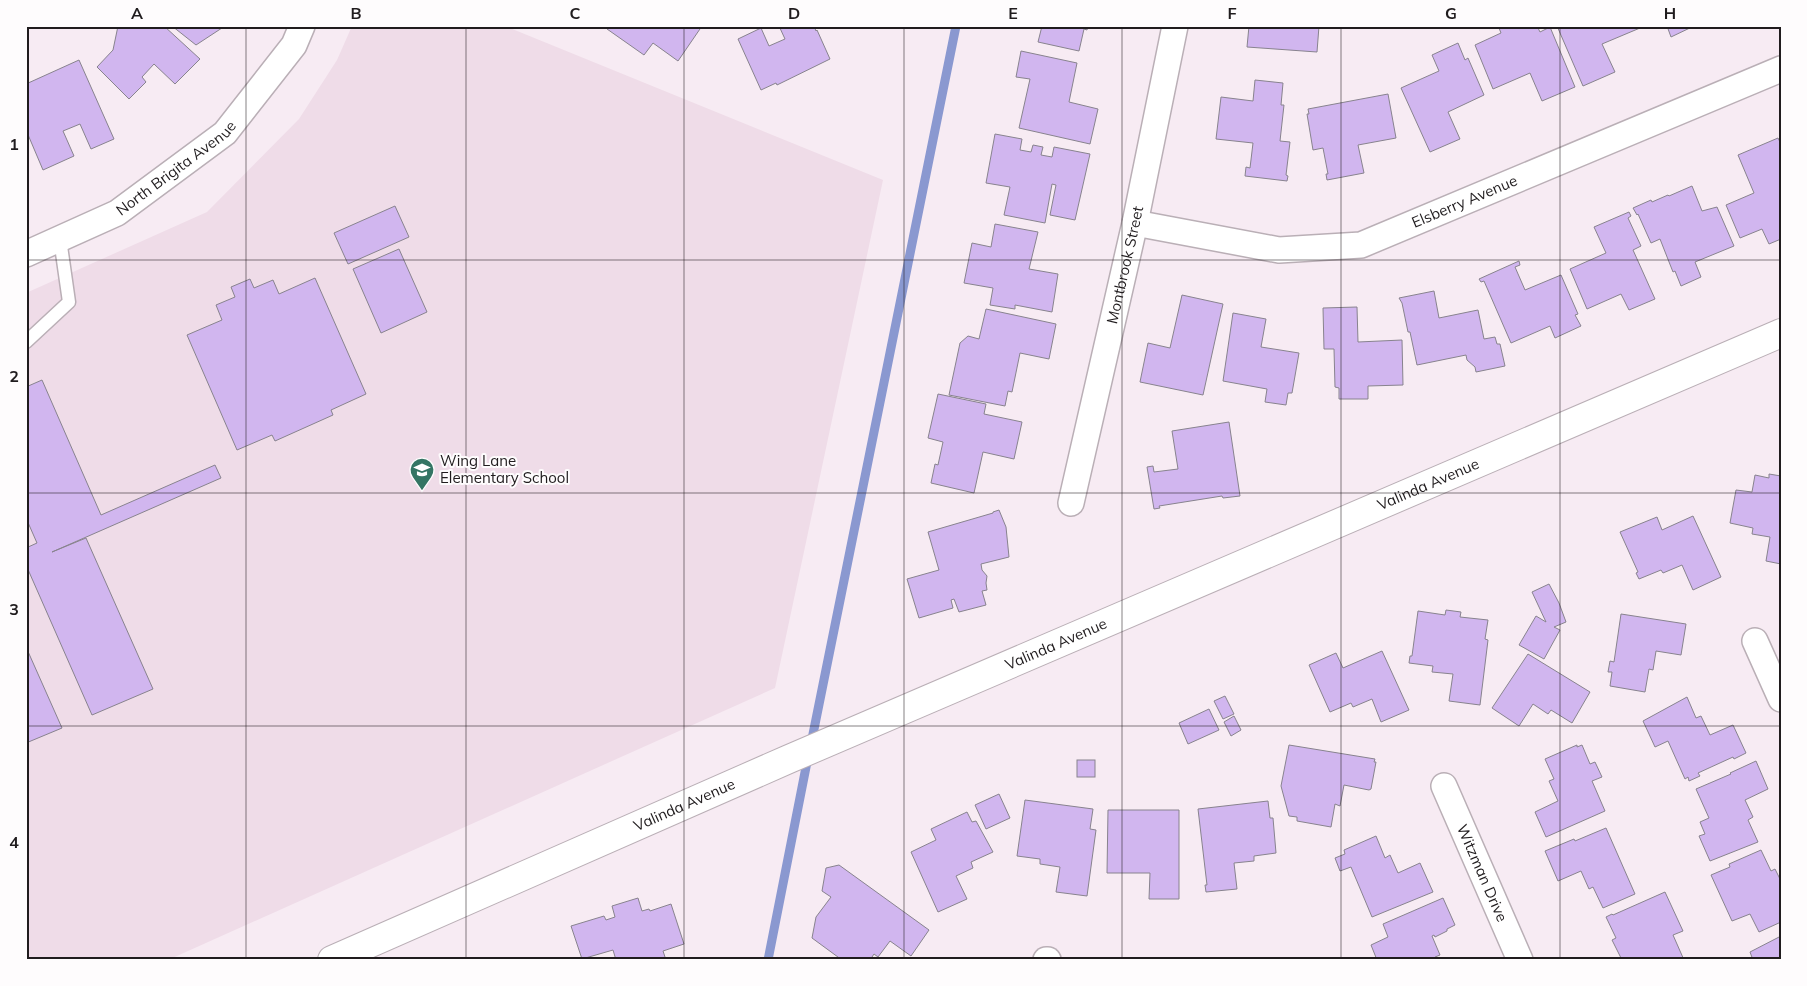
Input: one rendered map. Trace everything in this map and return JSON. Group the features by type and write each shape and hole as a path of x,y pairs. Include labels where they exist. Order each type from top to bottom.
{"main road":[{"name":"Valinda Avenue","path":"332,960 833,740 1781,333"}],"street":[{"name":"Montbrook Street","path":"1071,503 1135,223 1175,26"},
{"name":"North Brigita Avenue","path":"26,254 117,213 225,133 298,36"},
{"name":"Elsberry Avenue","path":"1135,223 1279,250 1361,245 1781,69"},
{"path":"1755,641 1781,699"},
{"name":"Witzman Drive","path":"1444,786 1520,960"}],"lane":[{"path":"26,342 69,302 60,238"}],"shaded area":[{"name":"Wing Lane Elementary School","path":"352,26 505,26 883,180 775,688 168,960 26,960 26,293 207,212 299,119 337,60"}],"building":[{"path":"118,26 164,26 200,59 175,84 154,64 142,77 146,82 129,99 97,67 113,50"},
{"path":"172,26 225,26 196,45"},
{"path":"609,26 702,26 678,61 653,43 644,55 607,29"},
{"path":"779,26 814,26 830,59 777,85 776,83 761,90 738,39 761,28 769,46 785,39"},
{"path":"1042,26 1088,26 1087,30 1084,29 1079,51 1038,42"},
{"path":"1249,26 1319,26 1317,52 1247,47"},
{"path":"1502,26 1537,26 1540,32 1550,27 1575,87 1542,101 1530,73 1493,89 1475,45 1501,33 1499,28"},
{"path":"1557,26 1639,26 1640,28 1602,44 1615,72 1583,86"},
{"path":"1667,26 1694,26 1671,37"},
{"path":"1458,43 1465,60 1468,58 1484,95 1448,112 1460,139 1430,152 1401,88 1439,71 1432,55"},
{"path":"1021,51 1077,63 1069,102 1098,109 1090,144 1019,128 1030,79 1016,77"},
{"path":"79,60 114,139 91,149 80,124 63,131 74,156 43,170 26,130 26,84"},
{"path":"1255,80 1283,83 1281,105 1284,105 1280,141 1290,142 1287,181 1245,176 1246,167 1250,168 1253,143 1216,139 1221,97 1253,101"},
{"path":"1388,94 1396,138 1358,145 1364,173 1327,180 1326,174 1328,174 1323,148 1313,150 1307,114 1309,114 1308,109"},
{"path":"995,134 1022,139 1020,150 1031,152 1033,145 1043,147 1041,155 1052,157 1054,147 1090,154 1075,220 1050,215 1056,185 1052,184 1045,223 1004,215 1010,187 986,183"},
{"path":"1778,138 1781,144 1781,239 1769,244 1762,229 1740,238 1726,205 1754,193 1738,155"},
{"path":"1692,186 1702,211 1717,207 1734,246 1695,262 1701,277 1681,286 1675,271 1673,272 1660,239 1651,243 1638,214 1633,208"},
{"path":"395,206 409,237 348,264 334,233"},
{"path":"1629,212 1631,216 1628,218 1641,246 1633,250 1655,299 1629,310 1621,294 1587,309 1570,269 1606,253 1594,227"},
{"path":"995,224 1038,232 1029,269 1058,274 1052,312 1015,305 1015,309 990,305 993,288 964,283 972,243 991,247"},
{"path":"399,249 427,312 381,333 353,269"},
{"path":"1519,261 1520,265 1515,267 1525,290 1561,275 1578,314 1575,315 1581,326 1555,338 1550,326 1511,343 1484,281 1481,282 1479,279"},
{"path":"315,278 366,394 331,410 333,415 275,441 272,435 237,450 187,335 222,320 216,305 235,297 231,287 250,279 254,288 273,280 279,294"},
{"path":"1434,291 1439,318 1478,310 1484,339 1495,337 1497,344 1500,344 1505,366 1476,372 1475,367 1467,360 1466,355 1417,365 1410,332 1408,332 1402,303 1399,298"},
{"path":"1182,295 1223,304 1203,395 1140,382 1148,343 1170,348"},
{"path":"1357,307 1358,342 1402,340 1403,385 1368,386 1368,399 1339,399 1339,388 1335,387 1334,349 1324,349 1323,308"},
{"path":"986,309 1056,324 1049,359 1020,353 1012,392 1008,391 1005,406 949,395 960,343 968,336 979,339"},
{"path":"1233,313 1266,319 1261,347 1299,353 1292,393 1288,393 1286,405 1265,402 1267,389 1223,381"},
{"path":"42,380 101,515 215,465 221,478 52,552 86,538 153,689 92,715 26,565 26,548 37,543 26,518 26,387"},
{"path":"938,394 986,404 984,414 1022,422 1014,459 983,452 974,493 931,483 935,464 938,465 943,442 928,438"},
{"path":"1229,422 1240,496 1223,498 1222,496 1159,506 1160,508 1154,509 1147,467 1153,466 1154,472 1178,469 1172,431"},
{"path":"1769,474 1781,476 1781,564 1766,561 1770,537 1752,534 1753,528 1730,523 1736,490 1752,492 1755,475 1769,478"},
{"path":"999,510 1006,527 1009,557 981,564 982,570 987,576 987,590 982,591 986,605 959,612 954,599 951,600 953,608 919,618 907,579 939,570 928,532"},
{"path":"1693,516 1721,577 1693,590 1682,565 1663,573 1661,570 1639,579 1636,573 1638,572 1620,532 1657,517 1662,530"},
{"path":"1549,584 1566,622 1554,627 1560,630 1544,659 1519,645 1536,616 1546,622 1532,592"},
{"path":"1446,610 1461,612 1460,617 1488,620 1485,639 1488,640 1480,705 1449,701 1453,674 1432,672 1433,666 1409,663 1410,656 1412,656 1418,611 1445,615"},
{"path":"1621,614 1686,624 1681,655 1656,651 1653,670 1649,669 1645,692 1610,686 1612,672 1608,672 1610,661 1614,662"},
{"path":"26,647 62,728 26,743"},
{"path":"1382,651 1409,710 1381,722 1372,699 1353,707 1351,703 1330,712 1309,665 1336,653 1343,668"},
{"path":"1528,654 1590,692 1572,723 1551,710 1548,714 1533,704 1519,726 1492,708"},
{"path":"1225,696 1234,714 1223,719 1214,701"},
{"path":"1687,697 1696,718 1701,716 1710,735 1733,725 1746,753 1698,773 1700,776 1689,781 1688,777 1685,779 1668,741 1655,747 1643,721"},
{"path":"1209,709 1219,730 1188,744 1179,723"},
{"path":"1234,716 1241,730 1231,736 1224,722"},
{"path":"1289,745 1375,759 1371,789 1344,785 1340,806 1335,804 1331,827 1297,821 1297,817 1289,816 1281,786"},
{"path":"1577,745 1577,747 1582,745 1590,764 1595,762 1602,777 1592,781 1605,811 1546,837 1535,812 1558,801 1549,781 1554,779 1545,759"},
{"path":"1077,760 1095,760 1095,777 1077,777"},
{"path":"1756,761 1768,789 1745,800 1753,817 1748,820 1758,842 1710,861 1699,836 1705,834 1700,822 1709,818 1696,789"},
{"path":"999,794 1010,818 986,829 975,805"},
{"path":"1025,800 1093,809 1090,829 1096,830 1087,896 1056,892 1060,867 1040,864 1040,859 1017,856"},
{"path":"1268,801 1270,818 1273,818 1276,853 1254,856 1254,861 1234,863 1237,889 1206,892 1205,885 1207,885 1198,809"},
{"path":"1108,810 1179,810 1179,899 1149,899 1150,873 1107,873"},
{"path":"967,812 972,822 976,821 993,852 971,862 973,868 956,876 967,899 938,912 911,852 936,840 931,829"},
{"path":"1606,828 1635,894 1603,908 1593,887 1589,889 1581,871 1558,881 1545,851"},
{"path":"1376,836 1385,858 1390,855 1398,873 1420,863 1433,892 1372,917 1351,867 1340,871 1335,858 1345,854 1344,850"},
{"path":"1761,850 1771,871 1775,869 1781,881 1781,922 1759,932 1750,914 1732,921 1711,875 1730,867 1729,864"},
{"path":"839,865 929,930 911,956 890,941 878,957 874,954 870,960 842,960 812,938 816,917 831,897 822,891 826,868"},
{"path":"1665,892 1683,931 1673,935 1684,960 1617,960 1621,958 1612,940 1616,938 1606,917"},
{"path":"638,898 642,911 649,909 650,911 671,904 684,944 663,951 666,960 616,960 613,950 582,959 571,926 604,916 606,920 615,917 612,906"},
{"path":"1443,898 1455,925 1435,937 1434,935 1432,936 1440,955 1435,957 1436,960 1377,960 1371,945 1388,937 1383,924"},
{"path":"1781,936 1781,960 1753,960 1750,952"}],"waterway":[{"path":"811,744 956,26"},
{"path":"768,960 808,757"}],"place":[{"name":"Wing Lane Elementary School","path":"422,491"}]}
